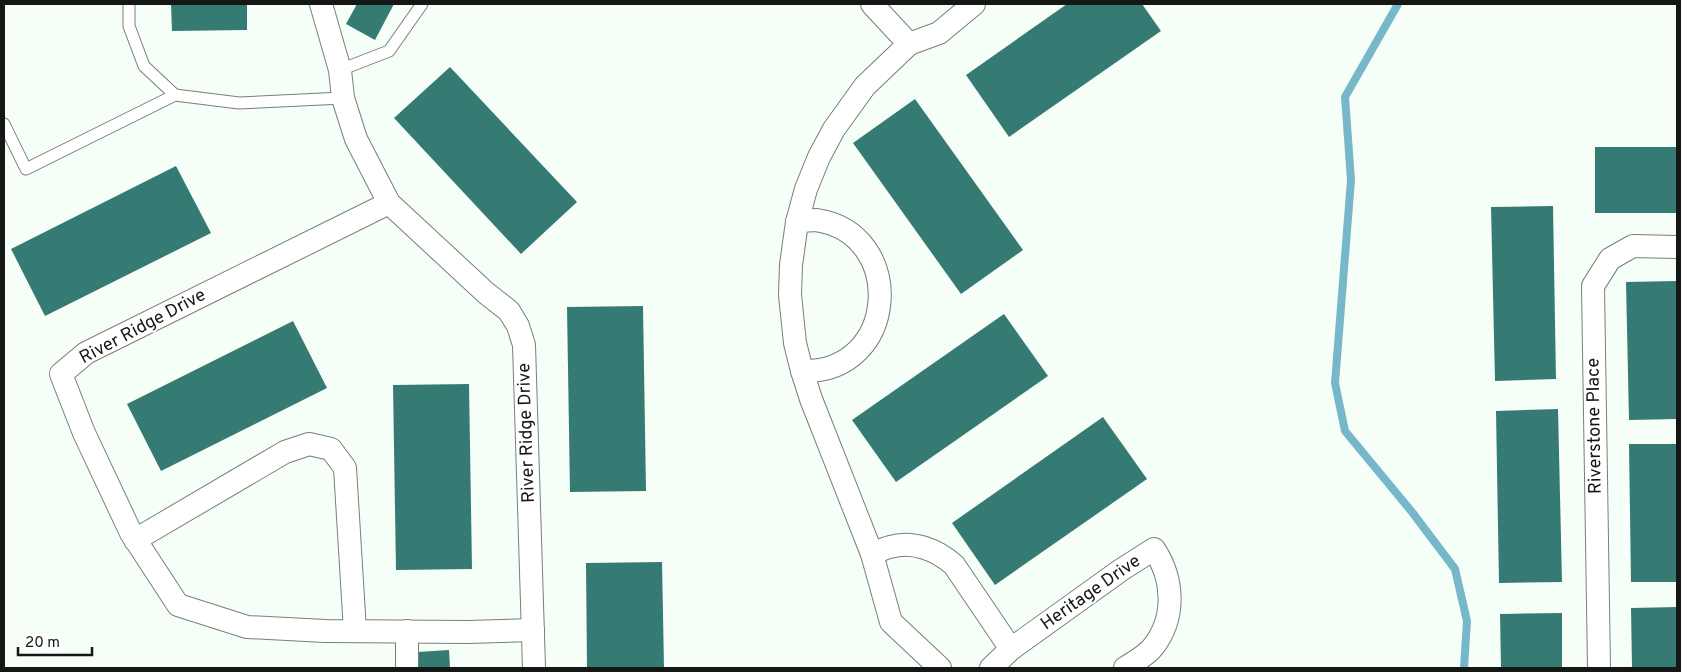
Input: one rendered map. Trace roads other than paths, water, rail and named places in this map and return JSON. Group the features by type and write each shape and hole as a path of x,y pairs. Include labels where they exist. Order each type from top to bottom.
{"street":[{"name":"River Ridge Drive","path":"321,4 340,70 343,98 356,139 389,203 486,293 509,310 518,326 524,345 534,668"},
{"path":"872,4 909,44"},
{"path":"940,668 891,622 872,554 814,408 802,371 795,342 790,295 791,265 797,222 806,189 819,157 834,129 865,86 909,44 939,33 974,4"},
{"name":"River Ridge Drive","path":"389,203 86,353 61,374 84,433 135,540 178,605 247,627 355,631 469,632 533,630"},
{"path":"797,222 814,220 829,223 842,229 854,238 872,260 878,274 880,288 878,317 864,343 842,362 815,371 802,371"},
{"name":"Riverstone Place","path":"1599,668 1593,286 1610,259 1632,246 1677,247"},
{"path":"135,540 285,452 309,444 330,449 346,468 355,631"},
{"path":"872,554 891,546 906,544 928,549 946,558 954,565 1012,650"},
{"name":"Heritage Drive","path":"991,668 1012,650 1121,570 1154,549 1166,572 1170,592 1167,621 1151,649 1125,668"},
{"path":"407,631 407,668"}],"lane":[{"path":"129,4 129,26 144,66 175,95"},
{"path":"340,70 389,51 422,4"},
{"path":"4,124 26,169 175,95 239,103 343,98"}],"waterway":[{"path":"1398,4 1345,97 1351,180 1335,383 1345,431 1412,512 1455,569 1467,621 1464,668"}]}
